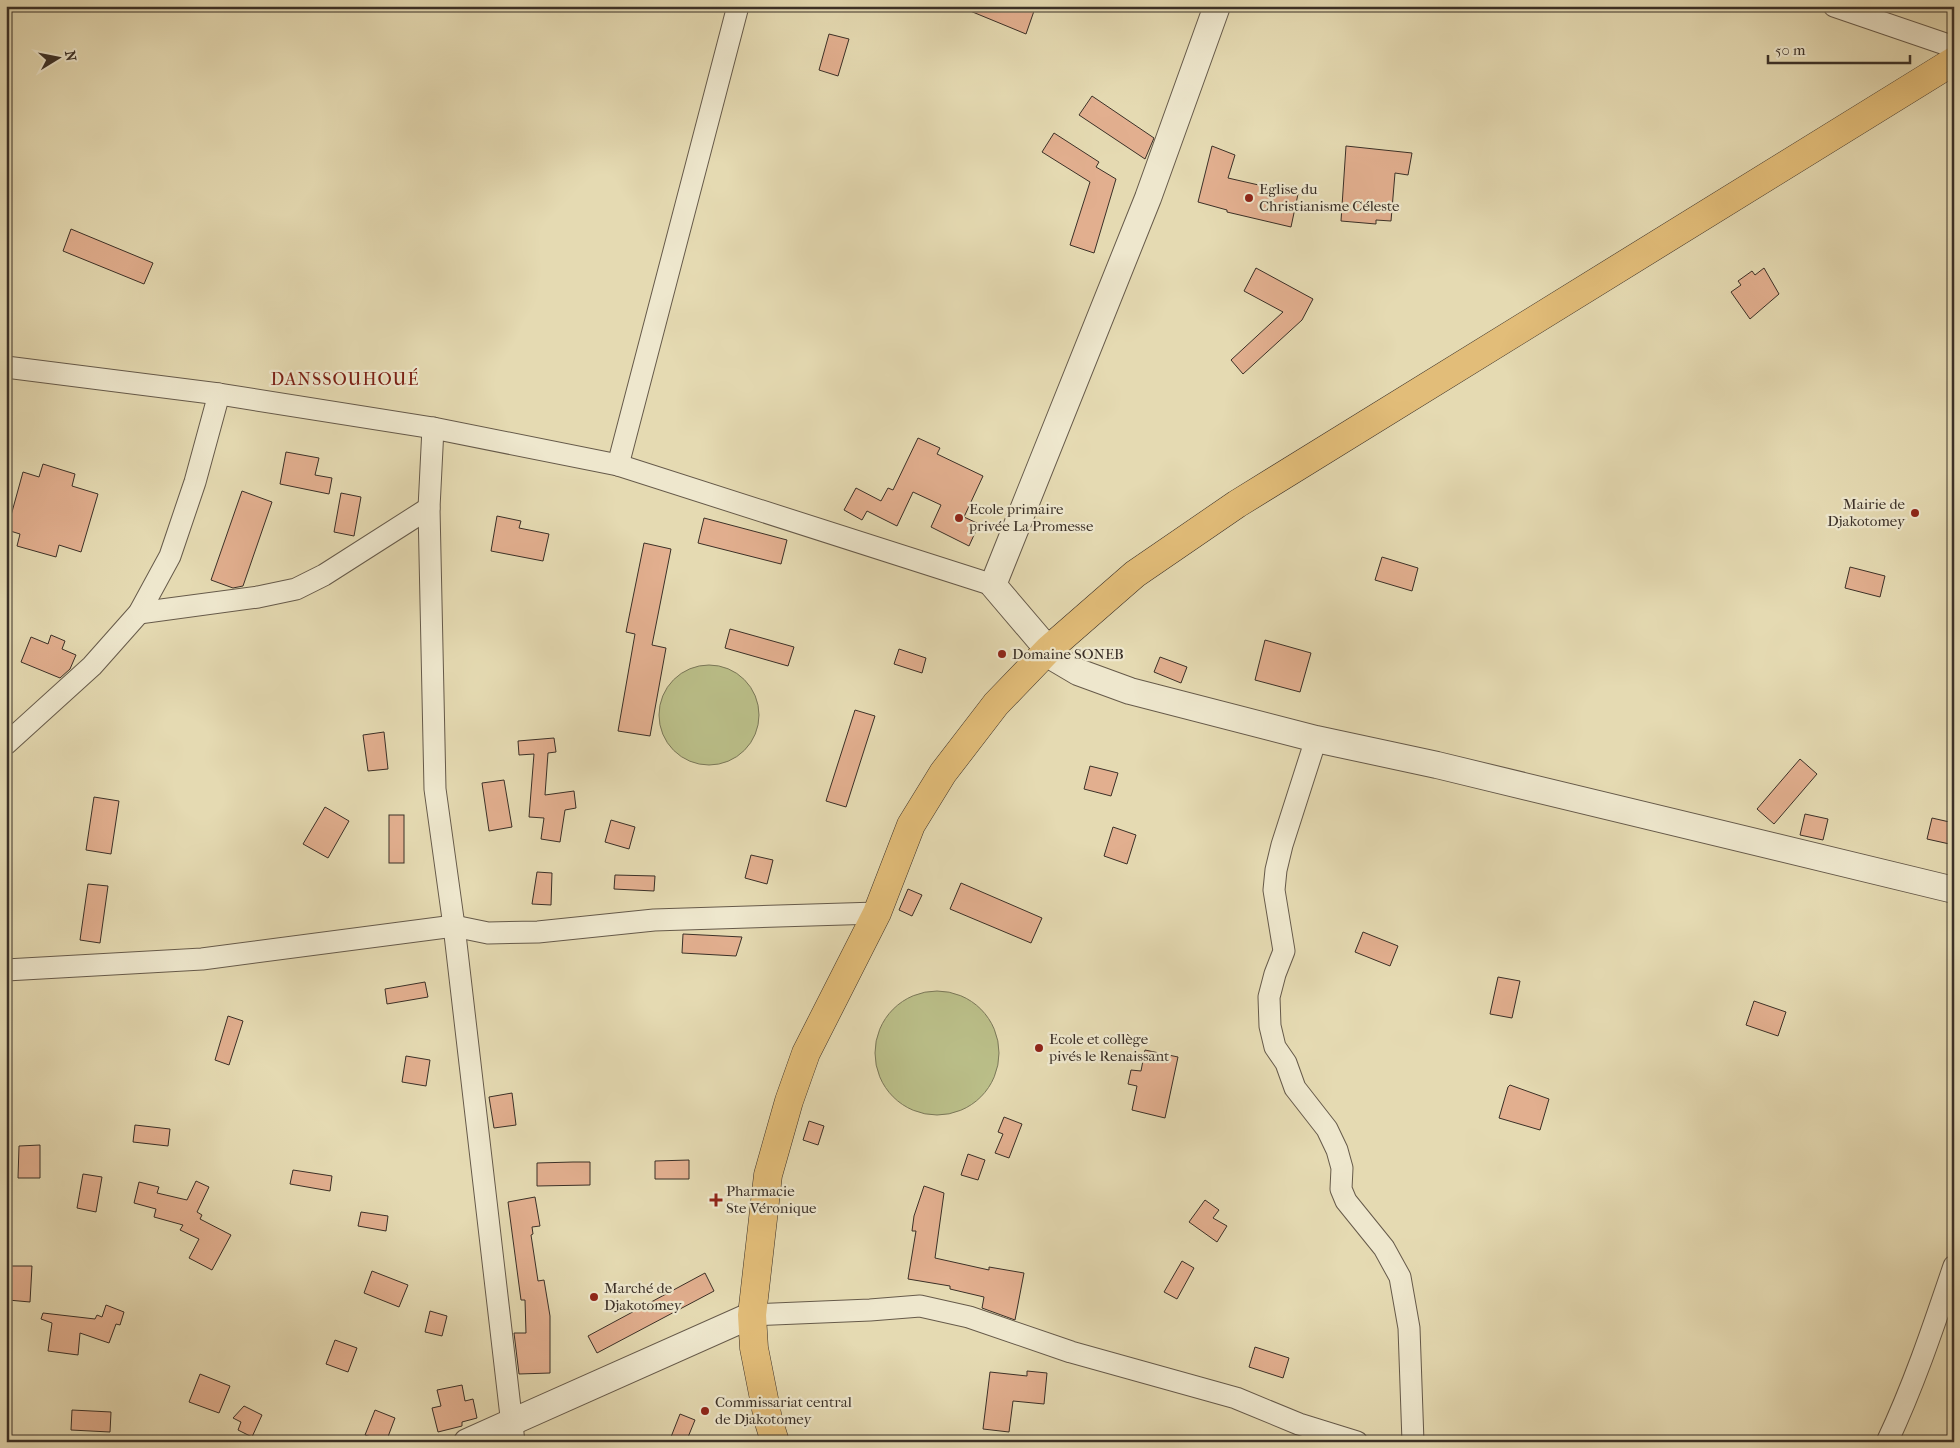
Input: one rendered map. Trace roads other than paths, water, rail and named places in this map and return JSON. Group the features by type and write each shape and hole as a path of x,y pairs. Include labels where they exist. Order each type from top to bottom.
{"main road":[{"path":"775,1442 768,1420 754,1348 752,1315 768,1175 789,1101 806,1053 877,913 911,825 943,773 996,704 1049,649 1135,574 1237,504 1954,61"}],"street":[{"path":"618,464 738,6"},
{"path":"993,584 1148,198 1217,6"},
{"path":"1834,6 1954,48"},
{"path":"6,367 218,394 433,428 618,464 993,584 1056,659 1078,672 1130,690 1316,739 1447,767 1954,890"},
{"path":"6,744 92,666 140,613 170,556 195,482 218,394"},
{"path":"433,428 429,508 435,789 454,926 513,1432"},
{"path":"140,613 258,597 296,589 324,575 429,508"},
{"path":"1316,739 1282,845 1274,880 1284,951 1275,974 1270,997 1270,1026 1275,1048 1286,1063 1295,1088 1328,1130 1337,1150 1342,1168 1342,1189 1346,1202 1384,1248 1400,1277 1409,1328 1413,1442"},
{"path":"6,970 202,959 454,926 488,933 538,932 654,920 877,913"},
{"path":"1887,1442 1902,1411 1926,1348 1954,1266"},
{"path":"467,1442 513,1432 752,1315 920,1306 968,1317 1071,1352 1236,1398 1299,1424 1356,1442"}],"place":[{"name":"Eglise du Christianisme Céleste","path":"1249,198"},
{"name":"Mairie de Djakotomey","path":"1915,513"},
{"name":"Ecole primaire privée La Promesse","path":"959,518"},
{"name":"Domaine SONEB","path":"1002,654"},
{"name":"Ecole et collège pivés le Renaissant","path":"1039,1048"},
{"name":"Pharmacie Ste Véronique","path":"716,1200"},
{"name":"Marché de Djakotomey","path":"594,1297"},
{"name":"Commissariat central de Djakotomey","path":"705,1411"}],"district":[{"name":"DANSSOUHOUÉ","path":"345,379"}]}
